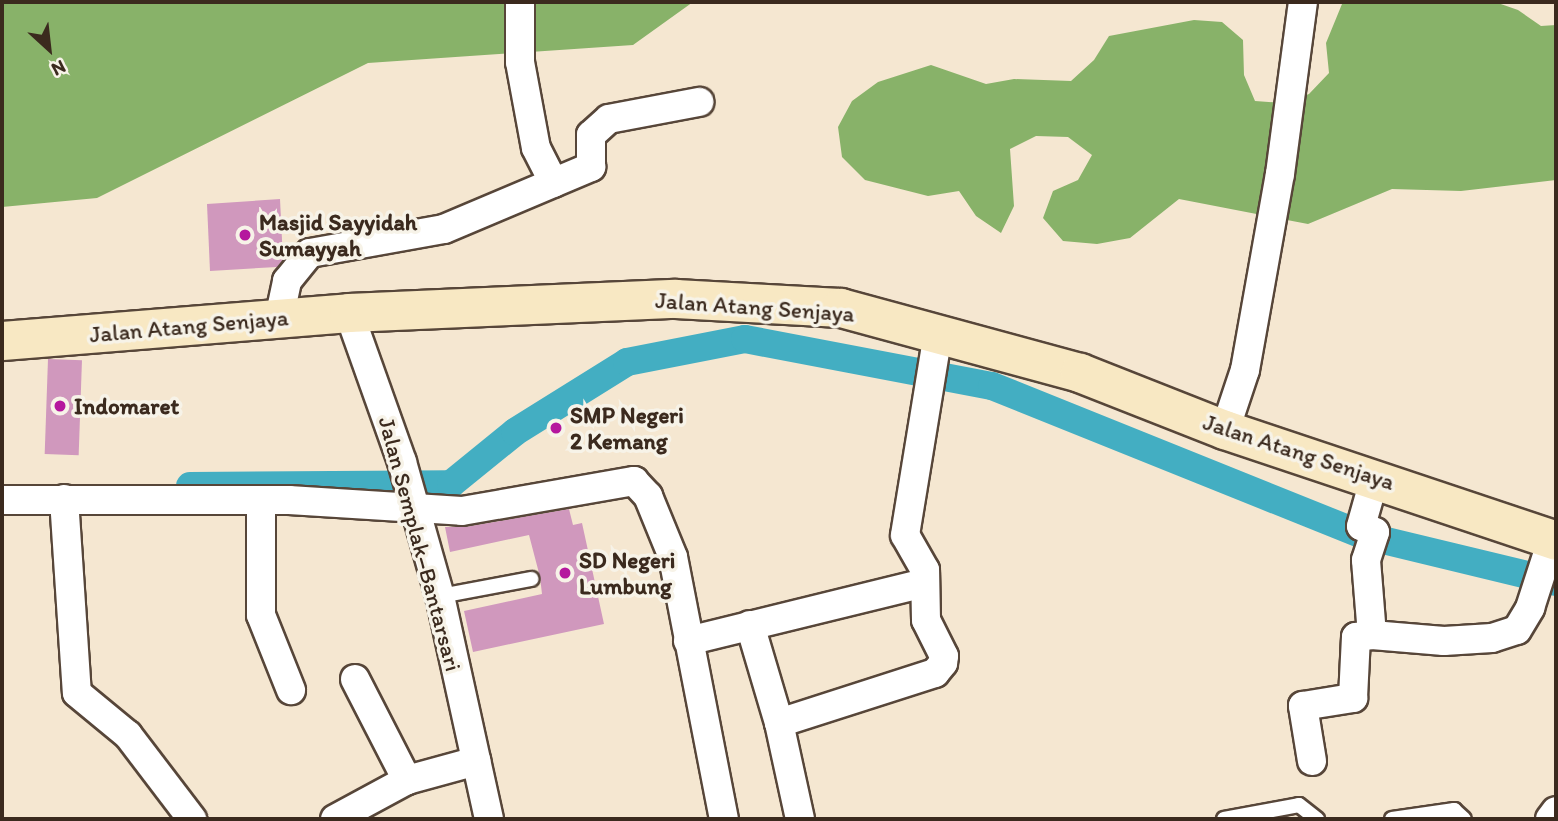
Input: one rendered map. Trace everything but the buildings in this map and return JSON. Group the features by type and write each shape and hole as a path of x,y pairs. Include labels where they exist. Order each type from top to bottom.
{"main road":[{"name":"Jalan Atang Senjaya","path":"2,341 349,313 676,299 841,308 938,341 1080,373 1226,430 1375,477 1551,547"}],"street":[{"path":"520,2 520,62 536,148 554,183"},
{"path":"1226,430 1245,370 1280,174 1303,2"},
{"path":"279,318 287,281 310,253 444,229 593,165 591,135 596,127 644,111 699,102"},
{"name":"Jalan Semplak–Bantarsari","path":"349,313 402,462 440,596 489,819"},
{"path":"779,723 941,669 944,656 926,620 923,567 905,533 938,341"},
{"path":"1372,635 1366,560 1375,532 1362,526 1375,477"},
{"path":"2,500 261,500 415,508 488,508 634,481 648,496 673,557 724,819"},
{"path":"64,499 76,693 128,735 192,819"},
{"path":"261,500 261,615 291,690"},
{"path":"1312,761 1303,706 1353,698 1356,636 1444,640 1492,638 1517,630 1530,608 1551,547"},
{"path":"688,641 925,583"},
{"path":"750,625 779,723 800,819"},
{"path":"355,679 407,780"},
{"path":"335,819 407,780 475,761"},
{"path":"1550,819 1556,811"}],"lane":[{"path":"440,596 531,579"},
{"path":"1224,819 1299,804 1317,819"},
{"path":"1392,819 1454,810 1464,819"}],"green space":[{"path":"693,2 633,45 368,63 97,198 2,207 2,3"},
{"path":"1495,2 1518,10 1541,26 1556,25 1556,180 1461,191 1392,189 1308,224 1179,199 1130,238 1097,244 1063,241 1043,218 1053,191 1078,180 1092,155 1068,137 1036,136 1010,149 1014,206 1001,233 976,216 959,191 928,196 865,180 842,157 838,127 852,101 878,82 931,65 986,84 1014,79 1071,81 1094,60 1109,36 1194,20 1222,22 1243,40 1244,75 1255,101 1283,103 1309,94 1329,73 1326,43 1342,4"}],"waterway":[{"path":"190,486 451,484 515,432 627,362 745,339 992,386 1366,536 1556,582"}],"place":[{"name":"Masjid Sayyidah Sumayyah","path":"245,235"},
{"name":"Indomaret","path":"60,406"},
{"name":"SMP Negeri 2 Kemang","path":"556,428"},
{"name":"SD Negeri Lumbung","path":"565,573"}]}
